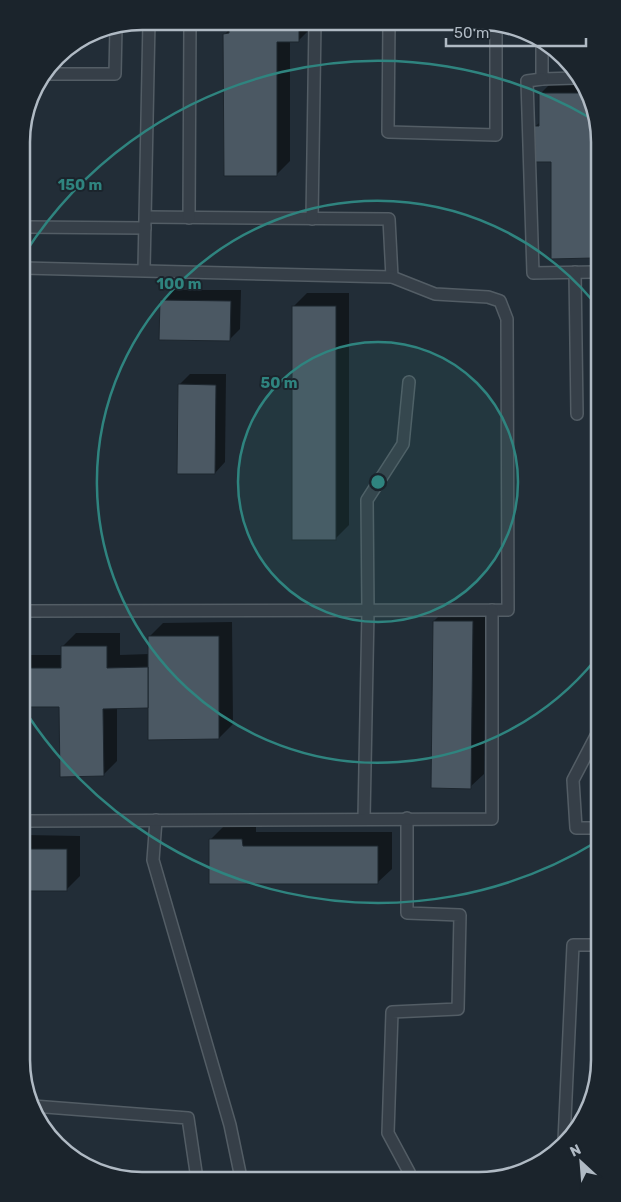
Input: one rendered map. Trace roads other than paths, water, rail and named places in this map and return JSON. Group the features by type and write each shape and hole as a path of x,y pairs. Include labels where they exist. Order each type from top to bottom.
{"lane":[{"path":"144,269 149,30"},
{"path":"189,218 190,30"},
{"path":"312,219 315,30"},
{"path":"390,30 388,132 496,135 496,31"},
{"path":"54,74 115,74 116,33"},
{"path":"542,50 542,78"},
{"path":"570,78 542,78 527,81 533,273 591,272"},
{"path":"30,227 145,223 189,218 389,219 392,277"},
{"path":"30,268 144,269 392,277 435,294 488,297 500,301 506,319 508,610 30,611"},
{"path":"575,272 577,414"},
{"path":"364,818 368,500 403,444 408,382"},
{"path":"30,821 364,818 492,819 492,610"},
{"path":"591,746 573,780 576,828 591,828"},
{"path":"407,818 407,912 460,915 458,1009 392,1012 388,1133 410,1172"},
{"path":"156,820 154,860 230,1125 239,1172"},
{"path":"564,1132 572,945 591,945"},
{"path":"41,1107 188,1118 196,1172"}]}
